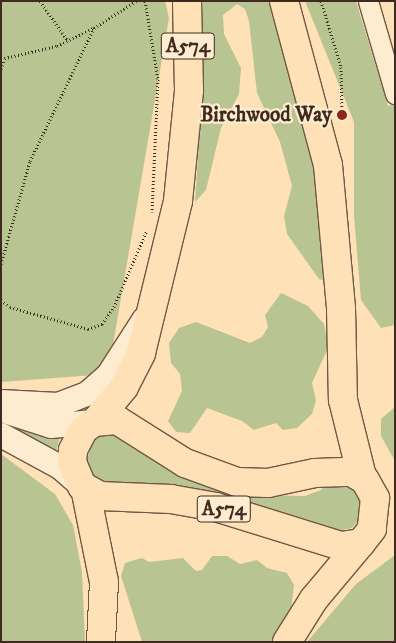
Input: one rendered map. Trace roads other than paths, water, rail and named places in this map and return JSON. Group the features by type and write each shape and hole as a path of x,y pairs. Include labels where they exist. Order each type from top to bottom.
{"main road":[{"name":"A574","path":"101,642 101,555 83,487 72,462 73,450 83,430 95,422 134,369 178,201 187,135 187,1"},
{"path":"284,1 328,165 342,308 343,400 364,478 376,508 363,542 314,599 288,642"},
{"name":"A574","path":"95,422 129,424 185,463 237,482 268,483 335,470 395,486"},
{"name":"A574","path":"83,487 112,499 171,499 216,507 341,546 363,542 395,531"}],"street":[{"path":"368,1 395,94"},
{"path":"1,402 44,407 87,394 108,376 151,307"},
{"path":"1,409 51,426 95,422"},
{"path":"1,435 60,467 83,487"}],"place":[{"name":"Birchwood Way","path":"342,115"}]}
